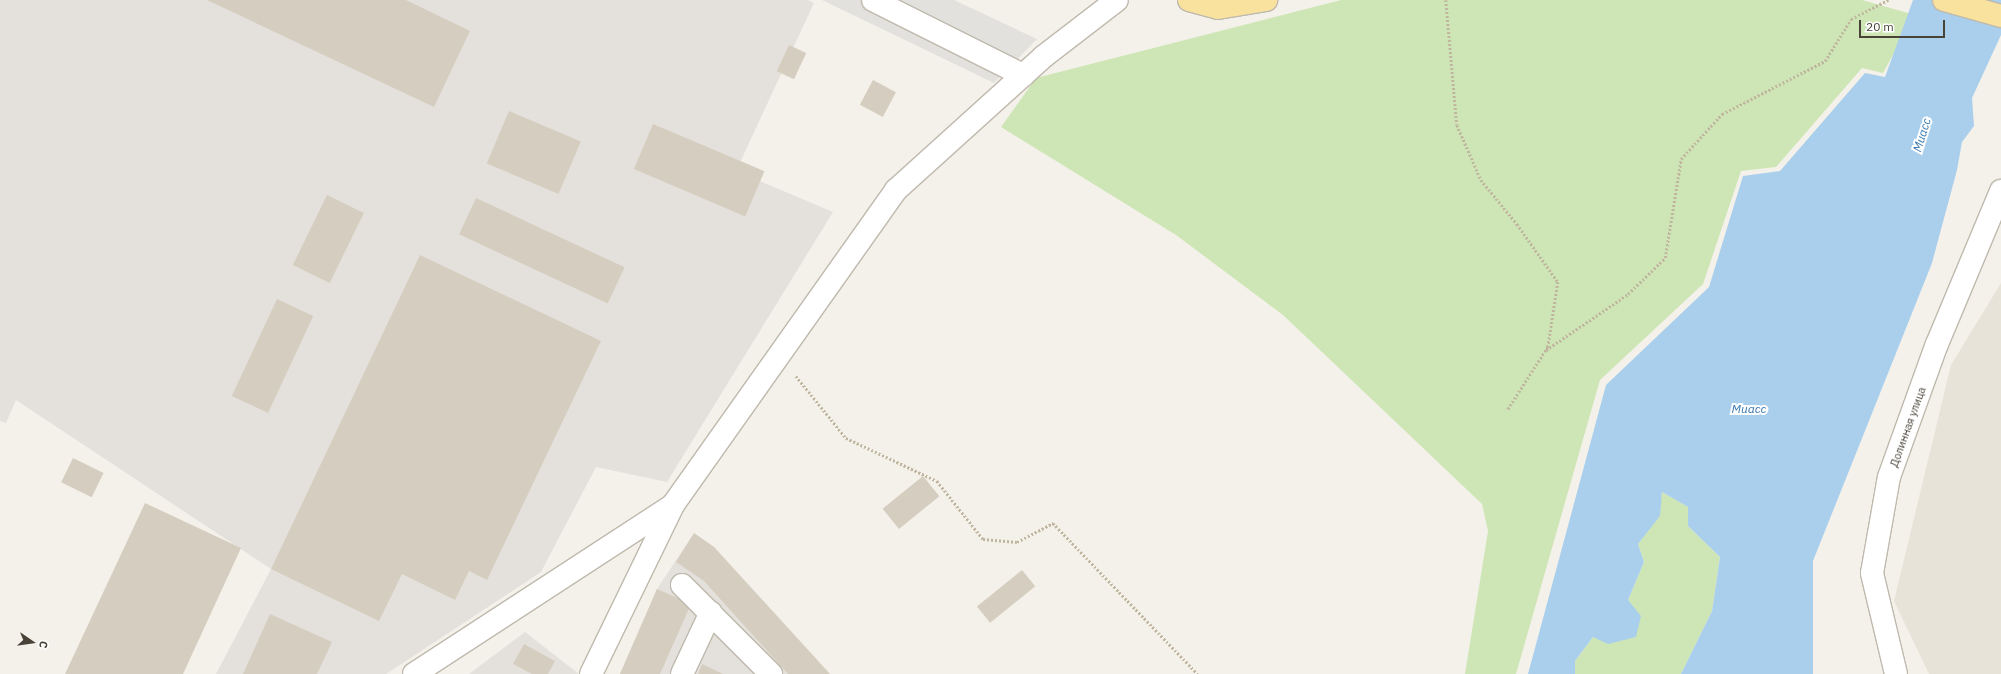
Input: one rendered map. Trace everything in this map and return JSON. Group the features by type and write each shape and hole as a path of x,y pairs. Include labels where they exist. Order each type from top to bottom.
{"main road":[{"path":"1190,0 1218,8 1266,0"},
{"path":"1944,0 2001,16"}],"street":[{"path":"873,0 1023,75"},
{"path":"591,674 673,505 896,190 1023,75 1118,0"},
{"name":"Долинная улица","path":"1896,674 1872,573 1890,477 1937,344 2001,190"},
{"path":"414,674 673,505"},
{"path":"682,585 711,612 771,674"},
{"path":"682,674 711,612"}],"path":[{"path":"1446,0 1457,125 1481,180 1517,224 1558,282 1546,350 1507,411"},
{"path":"1546,350 1628,294 1665,258 1681,159 1722,114 1785,84 1825,61 1851,19 1888,0"},
{"path":"779,354 846,438 937,481 983,539 1017,542 1053,523 1198,674"}],"shaded area":[{"path":"0,0 808,0 814,3 736,171 833,212 667,482 596,467 541,572 386,674 216,674 271,569 16,400 6,423 0,421"},
{"path":"822,0 954,0 1037,39 994,83"},
{"path":"2001,283 2001,674 1929,674 1894,601 1951,365"},
{"path":"694,533 714,547 830,674 620,674 657,589"},
{"path":"525,632 579,674 469,674"}],"green space":[{"path":"1341,0 1862,0 1915,15 1883,73 1862,68 1776,167 1741,171 1703,284 1600,380 1516,674 1465,674 1488,531 1482,504 1283,315 1176,235 1001,127 1036,78"},
{"path":"1662,492 1688,507 1688,526 1720,557 1712,611 1681,674 1575,674 1575,661 1593,637 1628,600 1644,562 1638,544 1659,516"}],"water":[{"name":"Миасс","path":"1913,0 2001,0 2001,35 1972,98 1974,126 1962,142 1957,170 1932,263 1813,561 1813,674 1681,674 1712,611 1720,557 1688,526 1688,507 1662,492 1660,516 1638,544 1644,562 1628,600 1641,616 1636,637 1608,644 1593,637 1575,661 1575,674 1528,674 1606,385 1709,287 1743,176 1780,171 1865,73 1885,77"}],"building":[{"path":"207,0 406,0 470,31 434,107"},
{"path":"789,45 806,53 794,79 777,71"},
{"path":"873,80 896,92 883,117 860,105"},
{"path":"509,111 581,141 559,194 487,163"},
{"path":"653,124 764,171 745,216 634,169"},
{"path":"327,195 364,213 330,283 293,265"},
{"path":"476,198 625,267 608,304 459,234"},
{"path":"420,255 601,341 487,580 469,571 455,600 402,574 379,621 271,569"},
{"path":"277,299 313,316 268,413 232,396"},
{"path":"73,458 104,473 92,497 61,482"},
{"path":"923,476 939,496 899,529 883,509"},
{"path":"145,503 241,548 183,674 65,674"},
{"path":"694,533 714,547 830,674 788,674 704,581 676,562"},
{"path":"1022,570 1035,586 990,623 977,607"},
{"path":"657,589 691,604 660,674 620,674"},
{"path":"270,614 332,642 317,674 243,674"},
{"path":"524,644 555,661 548,674 532,674 513,664"},
{"path":"702,664 723,674 698,674"}]}
